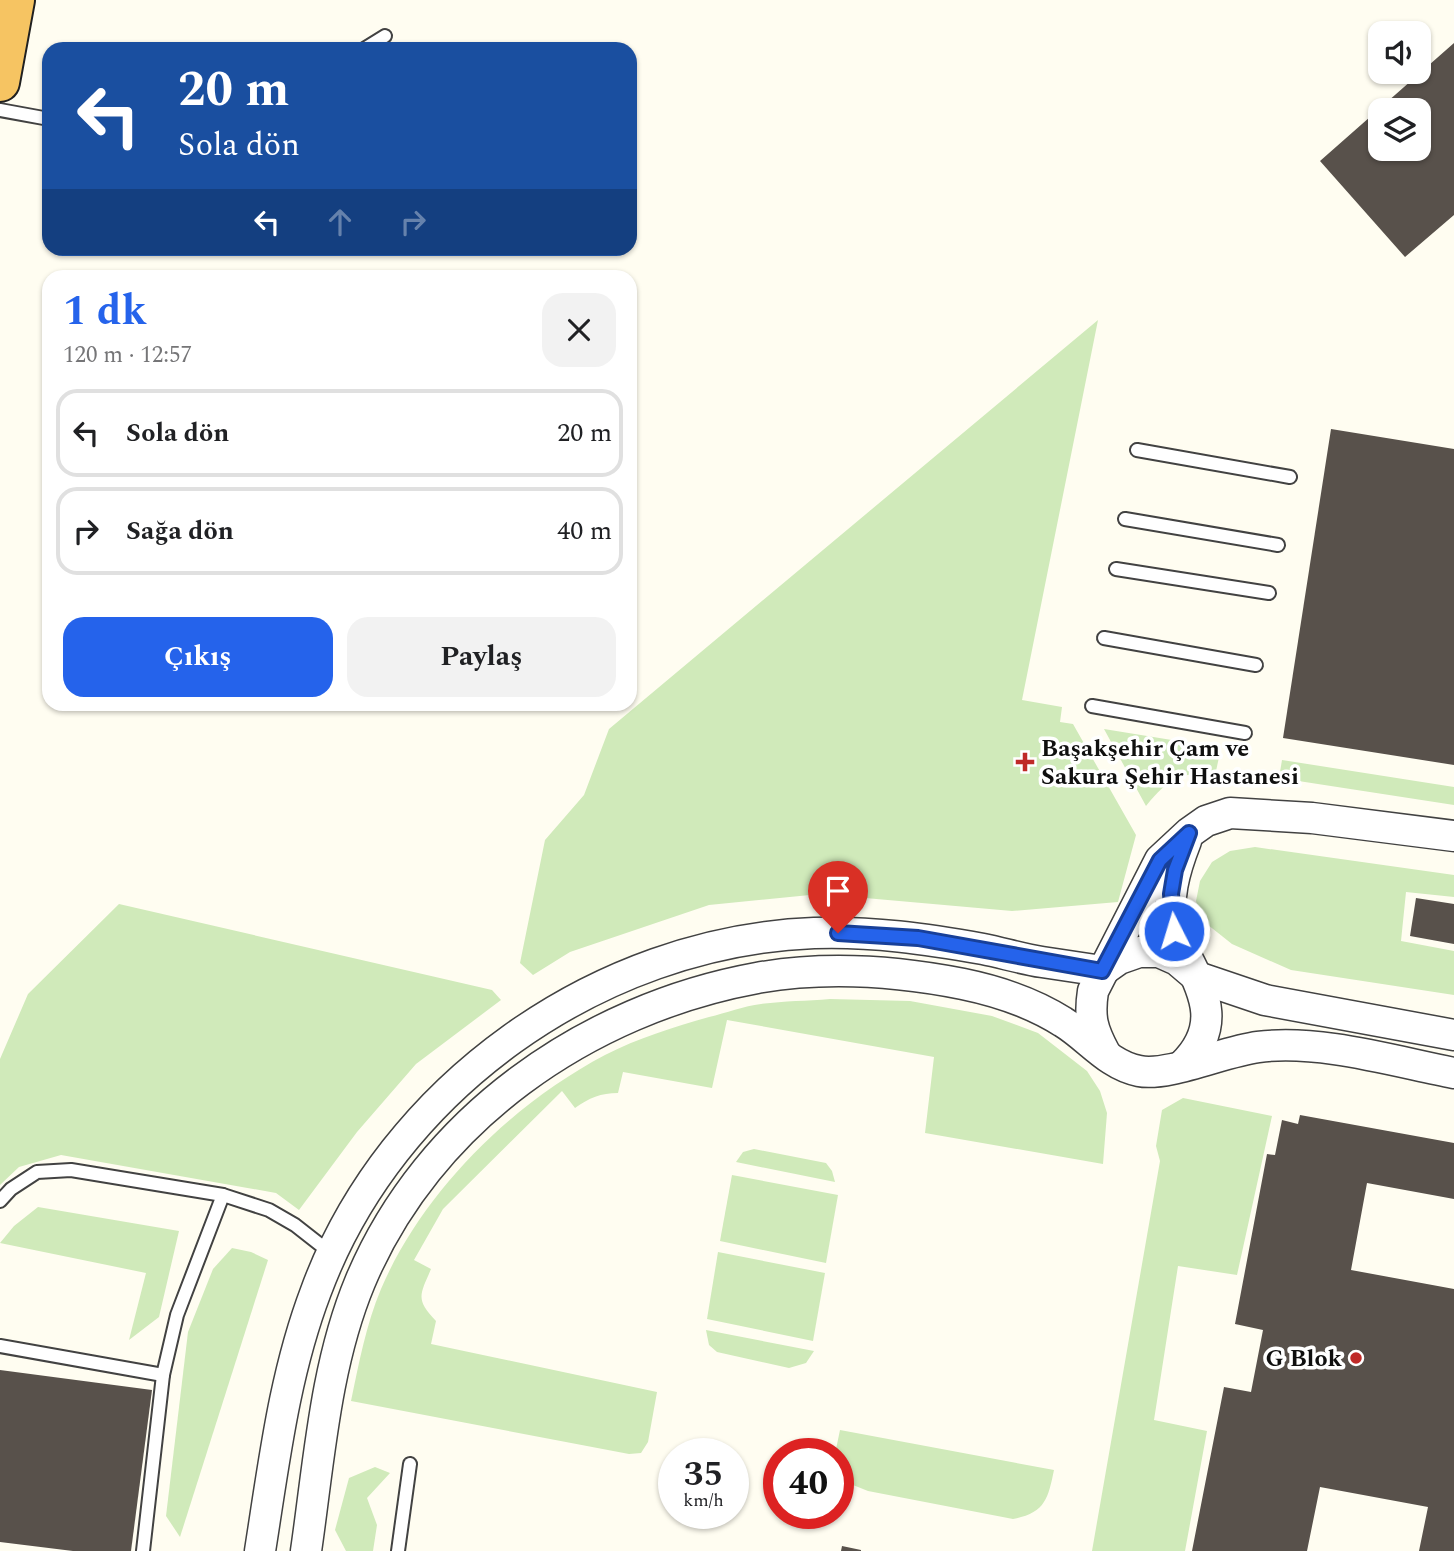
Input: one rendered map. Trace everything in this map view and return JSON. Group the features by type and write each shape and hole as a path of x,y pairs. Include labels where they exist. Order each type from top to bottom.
{"highway":[{"path":"0,82 15,0"}],"street":[{"path":"1107,1056 1094,1033 1090,1012 1093,991 1160,860 1206,821 1230,813 1312,818 1454,836"},
{"path":"1183,1065 1197,1051 1205,1035 1205,999 1174,931 1171,894 1175,870 1189,833"},
{"path":"260,1551 284,1395 300,1333 332,1254 356,1205 384,1162 417,1123 458,1082 517,1035 581,997 640,969 722,946 779,936 861,933 936,941 1102,971 1119,959 1139,952 1159,952 1177,960 1197,977 1252,996 1293,1007 1454,1035"},
{"path":"306,1551 330,1389 347,1320 360,1282 386,1230 420,1179 447,1146 484,1111 556,1054 602,1029 652,1007 702,991 758,978 805,973 901,975 964,985 1016,999 1061,1020 1120,1065 1140,1072 1160,1072 1259,1046 1313,1046 1454,1073"}],"lane":[{"path":"375,42 385,36"},
{"path":"0,110 42,118"},
{"path":"1137,450 1290,477"},
{"path":"1125,519 1278,545"},
{"path":"1116,569 1269,593"},
{"path":"1104,638 1256,665"},
{"path":"1092,706 1245,733"},
{"path":"0,1201 11,1189 37,1172 71,1170 223,1195 269,1210 332,1254"},
{"path":"143,1551 163,1375 177,1315 223,1195"},
{"path":"0,1346 163,1375"},
{"path":"398,1551 410,1464"}],"green space":[{"path":"1098,320 1022,700 1062,707 1060,722 1073,724 1136,835 1118,902 1012,911 820,894 709,905 570,952 533,975 520,963 545,840 584,795 609,729 631,711 637,711 637,706"},
{"path":"1104,729 1221,748 1216,771 1176,779 1146,806"},
{"path":"1282,760 1454,787 1454,805 1279,778"},
{"path":"1255,847 1454,875 1454,897 1406,892 1401,941 1454,951 1454,995 1291,970 1232,944 1203,921 1196,901 1200,881 1212,862 1230,851"},
{"path":"119,904 492,990 501,1000 416,1064 357,1132 299,1210 276,1193 61,1155 19,1167 0,1185 0,1059 28,994"},
{"path":"830,999 910,1001 992,1016 1038,1033 1087,1071 1100,1091 1107,1113 1103,1164 925,1133 934,1057 727,1020 712,1088 623,1072 618,1093 595,1097 575,1108 562,1091 443,1209 414,1260 431,1269 422,1291 422,1302 436,1321 431,1344 657,1392 648,1442 641,1453 629,1454 351,1401 371,1316 399,1253 446,1185 504,1125 570,1075 643,1038 748,1006"},
{"path":"1183,1098 1272,1116 1237,1275 1178,1266 1154,1420 1207,1431 1185,1551 1092,1551 1160,1161 1156,1146 1162,1110"},
{"path":"754,1149 826,1163 835,1182 736,1162 743,1152"},
{"path":"732,1175 838,1195 826,1263 720,1241"},
{"path":"38,1207 179,1231 159,1317 129,1340 146,1273 0,1243 14,1226"},
{"path":"232,1248 251,1252 268,1260 180,1537 166,1516 188,1332 213,1269"},
{"path":"718,1252 825,1273 813,1341 707,1319"},
{"path":"706,1330 814,1351 806,1363 789,1368 717,1352 709,1345"},
{"path":"840,1430 1054,1470 1047,1497 1038,1509 1013,1519 868,1491 854,1485 854,1438 838,1438"},
{"path":"375,1467 390,1473 367,1498 377,1525 373,1551 346,1551 335,1530 349,1478"}],"building":[{"path":"1454,43 1454,215 1405,257 1320,161 1368,119 1368,161 1431,161 1431,98 1392,98 1407,84 1431,84 1431,63"},
{"path":"1331,429 1454,449 1454,765 1283,738"},
{"path":"1416,898 1454,904 1454,944 1410,936"},
{"name":"G Blok","path":"1300,1115 1454,1143 1454,1199 1367,1183 1351,1270 1454,1289 1454,1551 1419,1551 1428,1507 1320,1487 1307,1551 1192,1551 1224,1387 1251,1392 1263,1330 1235,1324 1267,1154 1275,1155 1282,1120 1298,1124"},
{"path":"0,1370 152,1390 131,1551 73,1551 0,1542"},
{"path":"842,1546 861,1550 861,1551 841,1551"}],"place":[{"name":"Başakşehir Çam ve Sakura Şehir Hastanesi","path":"1025,762"},
{"name":"G Blok","path":"1356,1358"}],"route":[{"path":"838,933 918,938 1102,971 1160,860 1189,833 1175,870 1171,894 1174,931"}]}
